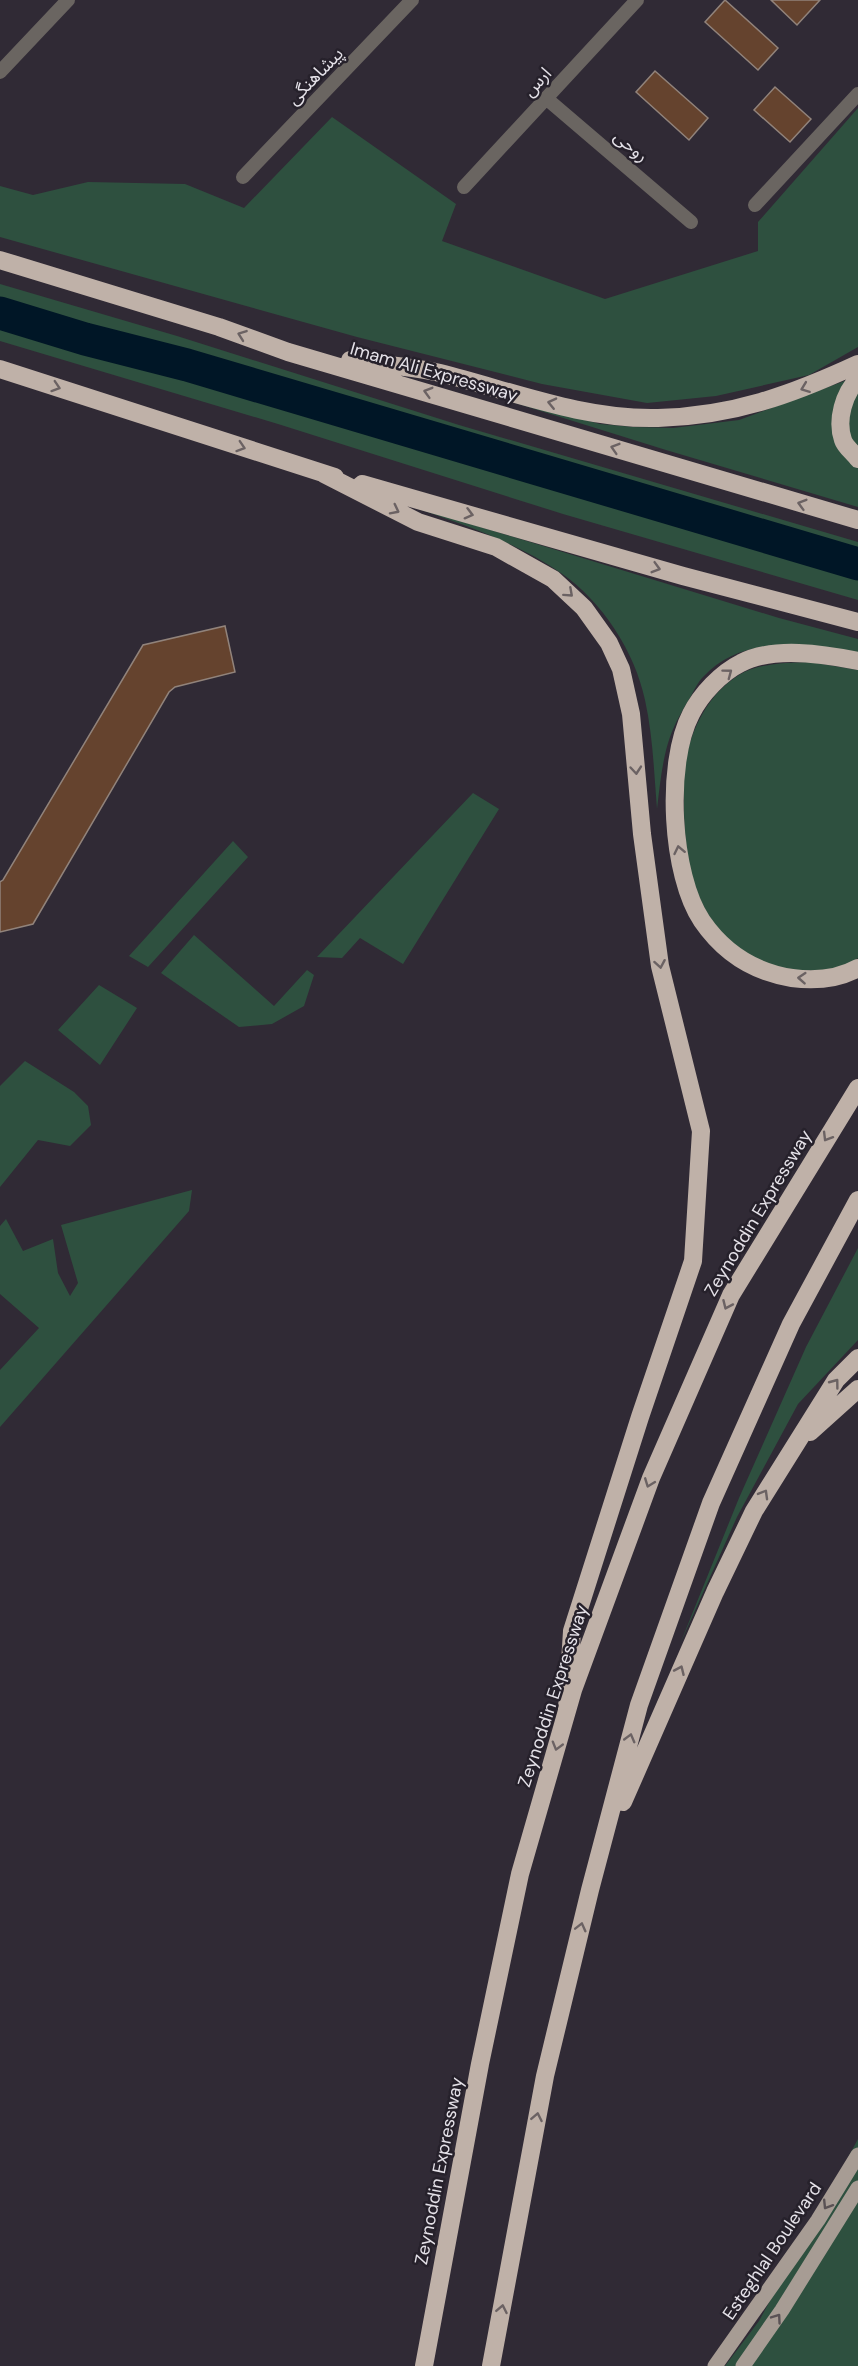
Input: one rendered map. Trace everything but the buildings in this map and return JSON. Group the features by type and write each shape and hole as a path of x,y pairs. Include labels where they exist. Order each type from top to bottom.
{"highway":[{"name":"Imam Ali Expressway","path":"0,260 219,327 288,352 858,520"},
{"path":"288,352 439,373 514,395 591,412 657,418 704,414 768,401 808,387 858,364"},
{"path":"0,369 324,474 683,576 858,622"},
{"path":"858,379 849,388 840,417 843,441 858,459"},
{"path":"324,474 418,522 496,547 553,579 584,608 609,643 621,669 631,714 642,834 660,966 701,1131 693,1261 640,1417 572,1631 567,1709"},
{"path":"858,661 803,653 763,655 742,663 705,693 690,715 681,741 674,778 677,842 689,895 701,920 715,937 732,954 754,968 780,976 826,979 858,968"},
{"name":"Zeynoddin Expressway","path":"424,2366 480,2064 519,1874 567,1709 651,1478 732,1295 858,1088"},
{"path":"490,2366 545,2076 639,1705 711,1503 790,1324 858,1200"},
{"path":"599,1859 726,1567 754,1511 836,1380 858,1358"},
{"path":"793,1447 858,1389"}],"main road":[{"name":"Esteghlal Boulevard","path":"716,2366 818,2220 858,2156"},
{"name":"Esteghlal Boulevard","path":"743,2366 788,2301 858,2188"}],"street":[{"path":"0,72 68,0"},
{"name":"پیشاهنگی","path":"243,177 412,0"},
{"name":"ارس","path":"464,187 637,0"},
{"path":"756,205 858,94"},
{"name":"روحی","path":"547,99 691,222"}],"green space":[{"path":"858,108 858,347 809,375 716,396 647,403 542,384 357,337 0,237 0,186 33,195 88,182 185,184 244,208 332,117 456,204 442,241 605,299 758,251 758,222"},
{"path":"0,284 177,336 459,425 858,542 858,600 563,514 278,424 0,341"},
{"path":"858,376 858,507 457,385 600,424 673,428 739,420"},
{"path":"389,499 779,618 858,639 858,653 818,646 776,645 736,654 719,663 698,684 672,732 663,764 657,809 653,754 645,700 625,646 603,613 590,598 561,573 521,549 478,530"},
{"path":"810,662 858,670 858,958 836,968 797,970 776,966 746,953 721,932 710,917 694,883 689,864 684,807 684,769 692,737 703,713 718,692 728,683 755,668 773,664"},
{"path":"473,793 499,809 403,964 360,938 342,958 317,957"},
{"path":"233,841 248,857 148,967 129,956"},
{"path":"194,935 274,1006 307,970 314,975 304,1006 272,1024 239,1027 161,973"},
{"path":"99,985 137,1008 100,1065 58,1030"},
{"path":"25,1061 74,1092 88,1106 91,1125 70,1146 38,1140 0,1187 0,1086"},
{"path":"192,1190 189,1211 0,1427 0,1370 39,1328 0,1294 0,1226 6,1219 23,1251 53,1239 58,1273 70,1296 78,1283 61,1225"},
{"path":"858,1248 858,1340 798,1404 737,1517 680,1644 739,1498 806,1347"},
{"path":"858,2139 858,2366 725,2366 759,2321"}],"waterway":[{"path":"0,313 85,339 187,365 858,564"}]}
